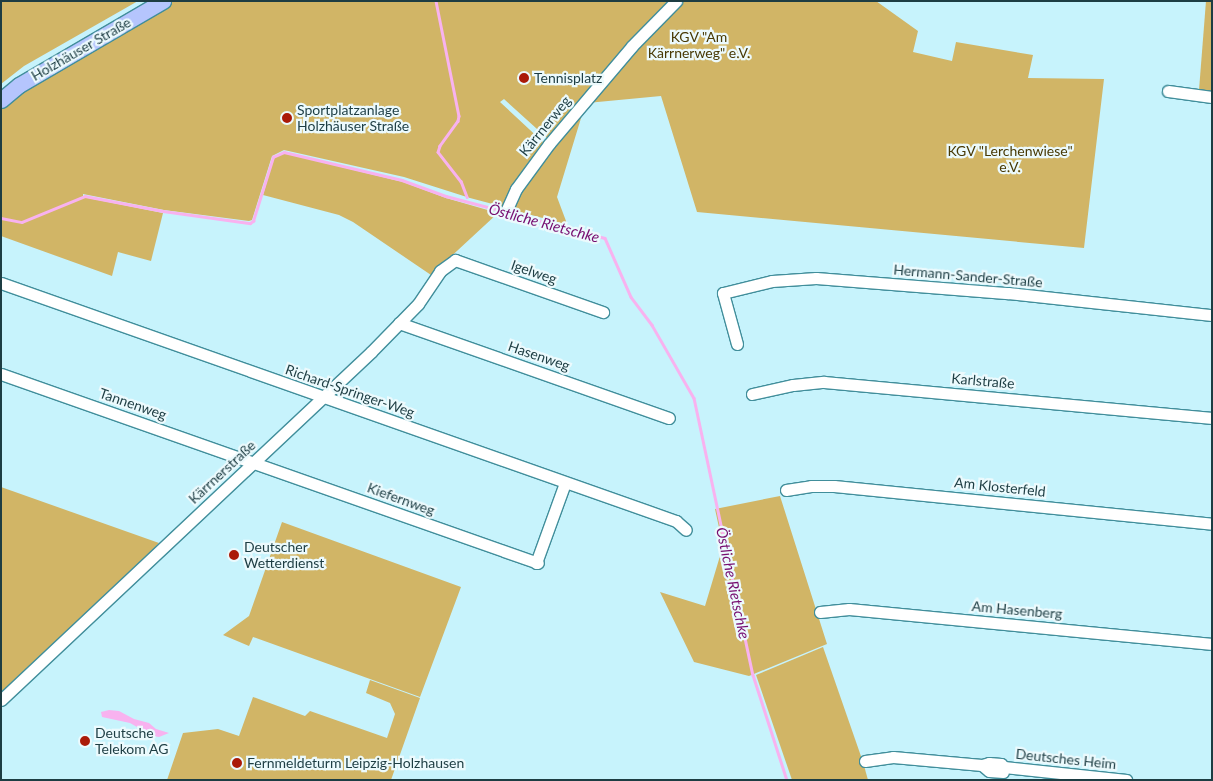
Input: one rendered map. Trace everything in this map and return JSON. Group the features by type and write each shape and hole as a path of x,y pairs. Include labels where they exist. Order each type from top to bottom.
{"main road":[{"name":"Holzhäuser Straße","path":"1,100 19,85 163,1"}],"street":[{"name":"Kärrnerweg","path":"507,209 516,188 548,144 632,46 676,1"},
{"path":"1168,92 1212,97"},
{"name":"Igelweg","path":"455,260 603,312"},
{"name":"Kärrnerstraße","path":"1,700 323,398 398,324 427,292 432,280 440,271 455,260"},
{"name":"Hermann-Sander-Straße","path":"738,344 723,293 772,281 816,278 1008,294 1212,315"},
{"name":"Richard-Springer-Weg","path":"1,284 676,521 686,530"},
{"name":"Hasenweg","path":"398,324 669,418"},
{"name":"Tannenweg","path":"1,374 254,463"},
{"name":"Karlstraße","path":"752,394 793,384 824,382 1212,418"},
{"name":"Kiefernweg","path":"254,463 537,563 565,483"},
{"name":"Am Klosterfeld","path":"786,490 812,486 834,486 1212,524"},
{"name":"Am Hasenberg","path":"820,612 849,609 1212,644"},
{"name":"Deutsches Heim","path":"865,761 893,757 982,765 990,763 1001,764 1003,773 1126,780"}],"green space":[{"path":"1,1 138,1 24,66 1,84"},
{"name":"Sportplatzanlage Holzhäuser Straße","path":"174,1 670,1 547,138 504,99 500,102 544,143 504,207 404,177 284,150 272,156 252,220 249,221 164,210 83,194 83,197 163,213 151,261 118,252 112,276 1,236 1,109 23,90"},
{"name":"KGV \"Lerchenwiese\" e.V.","path":"679,1 876,1 918,31 913,52 952,61 956,42 1033,55 1028,78 1104,79 1084,248 697,212 661,96 587,103"},
{"path":"1206,1 1212,1 1212,92 1199,90"},
{"path":"585,105 557,197 566,221 565,224 509,209 517,192"},
{"path":"284,153 403,182 446,198 498,213 431,275 353,222 339,215 263,195 274,157"},
{"path":"1,487 159,543 112,591 1,693"},
{"path":"780,496 827,644 749,676 694,662 660,592 705,606 723,546 715,509"},
{"path":"282,522 461,587 420,697 253,637 249,646 223,635 249,616"},
{"path":"823,647 868,780 792,780 756,675"},
{"path":"370,680 420,698 391,780 167,780 183,733 218,729 239,736 253,697 305,716 310,711 387,738 395,714 390,703 366,693"}],"shaded area":[{"path":"109,710 119,711 134,719 149,723 156,729 169,733 159,737 153,736 130,723 102,717 101,712"}],"waterway":[{"path":"436,1 459,116 458,121 440,146 438,152 461,181 467,197"},
{"name":"Östliche Rietschke","path":"1,218 22,222 85,196 163,211 250,223 253,221 273,157 284,152 402,180 446,196 605,238 631,297 652,325 694,398 753,675 787,780"}],"place":[{"name":"Tennisplatz","path":"524,78"},
{"name":"Sportplatzanlage Holzhäuser Straße","path":"287,118"},
{"name":"Deutscher Wetterdienst","path":"234,555"},
{"name":"Deutsche Telekom AG","path":"85,741"},
{"name":"Fernmeldeturm Leipzig-Holzhausen","path":"237,763"}],"park label":[{"name":"KGV \"Am Kärrnerweg\" e.V.","path":"699,46"}]}
